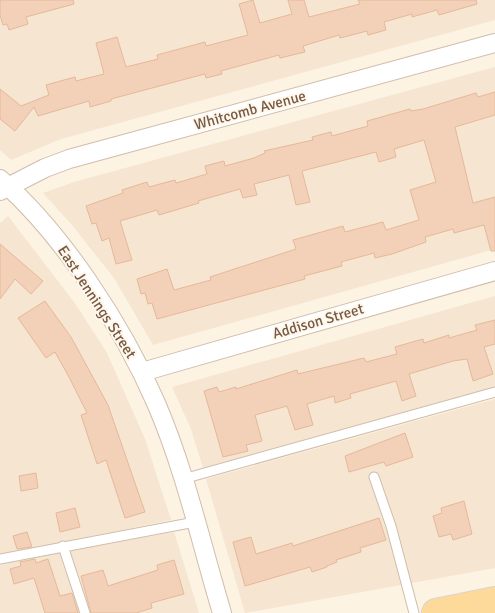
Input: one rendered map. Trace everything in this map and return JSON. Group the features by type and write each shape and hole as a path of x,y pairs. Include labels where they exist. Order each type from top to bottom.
{"main road":[{"path":"436,613 495,601"}],"street":[{"name":"Whitcomb Avenue","path":"3,186 69,159 495,43"},
{"name":"East Jennings Street","path":"3,186 59,244 88,282 115,324 142,372 169,436 222,613"},
{"name":"Addison Street","path":"142,372 495,271"}],"lane":[{"path":"182,480 495,392"},
{"path":"374,477 391,526 414,613"},
{"path":"0,559 195,522"},
{"path":"62,546 85,613"}],"shaded area":[{"path":"0,0 495,0 495,20 61,139 11,160 0,150"},
{"path":"495,67 495,249 153,345 114,278 72,225 43,193 74,182"},
{"path":"8,216 74,302 107,353 145,439 171,520 0,555 0,223"},
{"path":"495,296 495,388 203,468 191,429 172,387"},
{"path":"495,399 495,568 245,613 206,479"},
{"path":"174,532 199,613 91,613 70,551"},
{"path":"59,552 80,613 0,613 0,565"}],"building":[{"path":"0,0 73,0 74,4 26,17 28,24 9,30 7,24 3,25 0,15"},
{"path":"253,0 260,23 292,14 288,0 304,0 309,17 360,4 358,0 476,0 477,4 439,15 437,10 412,17 412,14 384,22 386,30 368,35 367,31 340,38 339,35 303,46 305,52 280,58 279,55 221,71 222,74 206,78 205,74 111,99 111,101 90,107 89,101 38,116 34,107 15,131 0,119 0,89 21,106 49,95 46,85 75,77 76,81 104,74 96,43 117,37 126,67 158,59 157,55 205,42 206,46 248,35 239,4"},
{"path":"495,92 495,115 455,127 473,203 495,197 495,251 491,251 484,225 454,233 453,229 425,237 426,242 392,254 375,258 374,253 341,262 342,266 304,276 305,279 157,319 152,303 148,304 145,293 141,294 137,279 167,269 174,290 211,280 210,277 296,249 293,240 343,226 345,232 383,222 386,230 419,220 410,190 436,182 424,140 394,149 396,157 379,162 376,152 302,171 310,202 296,205 289,175 254,184 257,195 243,198 240,189 159,215 157,210 120,221 132,260 116,264 109,238 102,241 96,223 92,224 86,206 123,193 122,190 147,182 149,187 175,180 176,183 207,174 205,166 224,161 225,166 254,158 265,153 264,151 313,140 312,137 331,132 332,136 368,126 367,121 410,109 411,111 423,109 476,93 478,97"},
{"path":"0,244 43,281 31,294 15,279 0,299"},
{"path":"45,301 71,337 108,405 145,512 125,518 106,460 97,464 81,415 87,413 69,377 55,352 46,358 18,318"},
{"path":"495,320 495,344 484,347 493,374 473,381 467,359 453,361 409,374 416,396 402,401 396,381 350,394 351,398 335,403 334,396 307,404 313,425 295,430 287,406 255,415 262,441 246,445 248,451 223,457 204,391 217,387 219,392 236,387 236,389 297,370 298,374 364,358 366,362 397,354 395,347 423,339 424,343 449,335 449,338 477,330 475,325"},
{"path":"405,433 413,457 386,466 384,462 349,472 345,456"},
{"path":"36,473 38,488 21,491 19,476"},
{"path":"464,501 472,534 453,540 451,534 439,537 433,516 442,513 441,508"},
{"path":"75,508 80,527 60,532 56,513"},
{"path":"379,518 386,540 360,548 361,552 336,560 337,562 327,567 312,572 310,567 245,586 233,542 251,537 256,554 292,543 293,546"},
{"path":"27,532 32,547 17,549 13,536"},
{"path":"35,559 36,563 48,559 60,596 72,593 78,613 45,613 34,578 14,584 10,569 21,566 20,562"},
{"path":"174,560 184,594 151,603 152,608 136,613 91,613 81,576 103,570 108,586 158,570 157,565"}]}
